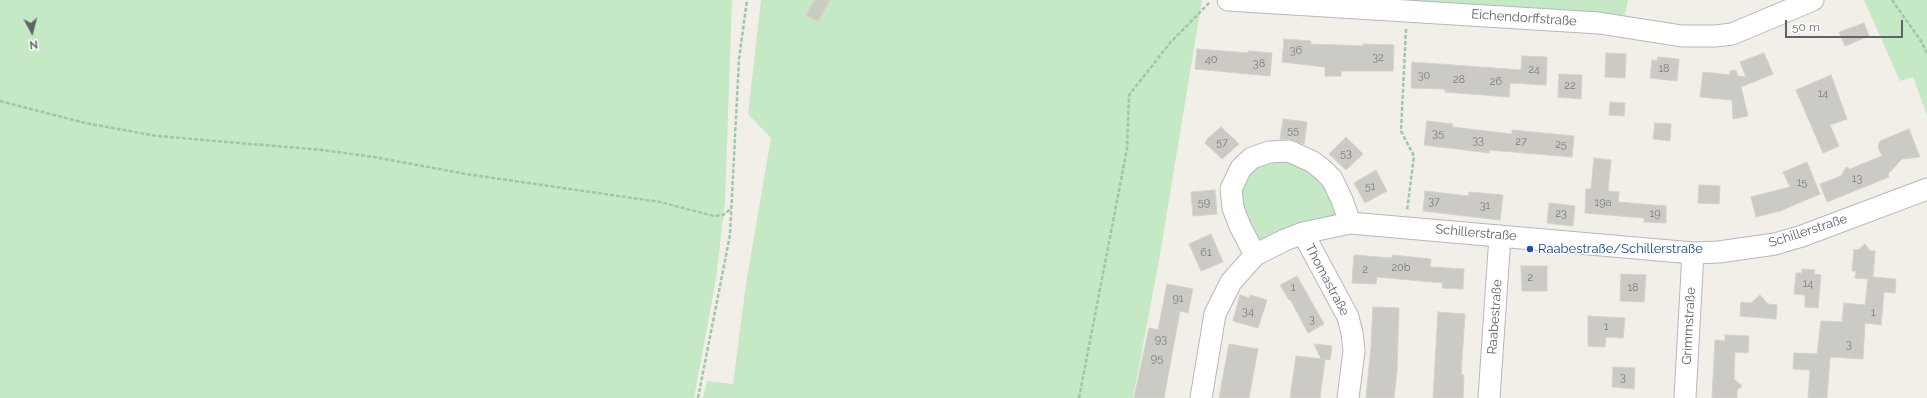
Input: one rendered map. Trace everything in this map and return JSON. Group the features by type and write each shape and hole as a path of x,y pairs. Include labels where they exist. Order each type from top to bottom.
{"street":[{"name":"Eichendorffstraße","path":"1228,0 1599,23 1682,36 1715,36 1732,34 1813,0"},
{"path":"1255,255 1240,226 1233,208 1231,189 1241,168 1252,158 1269,152 1289,151 1313,162 1324,170 1332,180 1342,200 1350,223"},
{"name":"Schillerstraße","path":"1201,398 1215,314 1231,282 1255,255 1303,233 1350,223 1693,253 1719,252 1775,244 1802,236 1927,189"},
{"name":"Thomastraße","path":"1303,233 1349,322 1354,351 1348,398"},
{"name":"Raabestraße","path":"1489,398 1500,236"},
{"name":"Grimmstraße","path":"1685,398 1693,253"}],"path":[{"path":"698,398 730,235 739,59 747,0"},
{"path":"1079,398 1127,149 1129,95 1170,43 1212,0"},
{"path":"1892,0 1921,41 1927,53"},
{"path":"1405,227 1414,156 1401,131 1407,10"},
{"path":"0,101 85,123 156,136 322,150 374,157 466,174 660,202 714,216 724,215 731,209"}],"green space":[{"path":"0,0 732,0 725,202 716,279 694,398 0,398"},
{"path":"761,0 1202,0 1158,266 1133,398 703,398 707,381 733,384 746,284 771,138 748,114"},
{"path":"1332,0 1628,0 1624,20"},
{"path":"1864,0 1927,0 1927,115 1913,77 1900,81"},
{"path":"1253,159 1311,163 1348,221 1256,253 1236,179"}],"building":[{"path":"814,0 830,0 818,21 806,15"},
{"path":"1864,23 1869,36 1845,46 1839,32"},
{"path":"1284,39 1311,41 1310,44 1363,46 1363,44 1394,45 1393,71 1341,71 1341,76 1325,76 1325,67 1282,62"},
{"path":"1197,49 1248,53 1248,51 1272,53 1270,76 1195,69"},
{"path":"1606,53 1626,54 1625,78 1605,77"},
{"path":"1764,53 1773,74 1741,87 1748,116 1733,119 1732,100 1700,97 1703,72 1730,75 1730,71 1736,70 1738,76 1746,77 1740,62"},
{"path":"1522,56 1547,57 1546,85 1510,83 1509,97 1445,92 1445,89 1411,88 1412,62 1521,70"},
{"path":"1658,57 1679,59 1677,81 1650,78 1652,60 1657,61"},
{"path":"1559,74 1582,75 1581,99 1558,97"},
{"path":"1831,75 1847,119 1830,125 1839,146 1823,153 1796,90"},
{"path":"1610,102 1625,103 1624,116 1609,115"},
{"path":"1283,119 1307,122 1304,144 1289,139 1280,139"},
{"path":"1427,121 1453,124 1452,127 1512,134 1512,130 1574,136 1572,157 1489,150 1489,153 1424,145"},
{"path":"1655,123 1671,124 1670,141 1653,139"},
{"path":"1221,127 1239,144 1222,159 1205,143 1208,138"},
{"path":"1909,129 1920,157 1902,159 1888,174 1889,177 1827,202 1820,184 1841,176 1846,167 1850,169 1882,156 1878,147 1880,141"},
{"path":"1346,137 1363,154 1346,170 1329,154"},
{"path":"1594,158 1611,160 1608,191 1619,192 1618,202 1666,206 1666,223 1644,222 1644,218 1585,213 1586,189 1591,189"},
{"path":"1807,162 1820,194 1780,211 1756,217 1751,197 1790,187 1783,172"},
{"path":"1376,170 1387,191 1365,203 1354,183"},
{"path":"1699,185 1720,186 1719,204 1698,203"},
{"path":"1215,190 1217,214 1193,216 1191,192"},
{"path":"1425,191 1468,196 1469,192 1503,195 1500,220 1423,211"},
{"path":"1549,203 1575,206 1573,226 1547,223"},
{"path":"1211,234 1223,262 1201,271 1189,244"},
{"path":"1865,244 1870,251 1875,251 1873,277 1896,279 1895,293 1884,292 1881,325 1865,323 1863,359 1830,357 1827,398 1808,398 1810,370 1793,369 1794,353 1817,354 1821,321 1842,322 1844,303 1865,305 1868,279 1855,278 1856,271 1852,271 1854,249 1858,250"},
{"path":"1354,255 1392,258 1392,255 1431,259 1430,267 1464,269 1463,289 1442,288 1443,283 1377,277 1376,284 1352,283"},
{"path":"1521,266 1547,266 1547,291 1522,291"},
{"path":"1802,269 1815,270 1814,274 1821,275 1818,308 1805,307 1805,295 1794,294 1796,273 1802,273"},
{"path":"1621,274 1646,275 1644,302 1620,301"},
{"path":"1297,276 1324,324 1308,333 1290,299 1289,300 1280,285"},
{"path":"1167,284 1193,289 1188,313 1180,311 1164,398 1134,398 1149,328 1158,330"},
{"path":"1240,295 1249,298 1250,295 1267,300 1258,328 1233,321"},
{"path":"1760,295 1768,304 1777,305 1776,319 1740,316 1741,302 1751,303"},
{"path":"1373,307 1399,308 1397,371 1394,398 1366,398"},
{"path":"1438,312 1465,314 1461,375 1464,375 1463,398 1433,398"},
{"path":"1588,316 1625,318 1623,338 1606,337 1605,347 1588,346"},
{"path":"1725,335 1749,336 1748,353 1735,352 1734,379 1742,386 1737,390 1737,398 1712,398 1715,340 1725,341"},
{"path":"1229,344 1258,349 1249,398 1219,398"},
{"path":"1314,344 1332,346 1330,360 1325,359 1320,398 1290,398 1296,356 1321,359"},
{"path":"1613,367 1635,368 1634,389 1612,387"}],"place":[{"name":"Raabestraße/Schillerstraße","path":"1530,249"}]}
